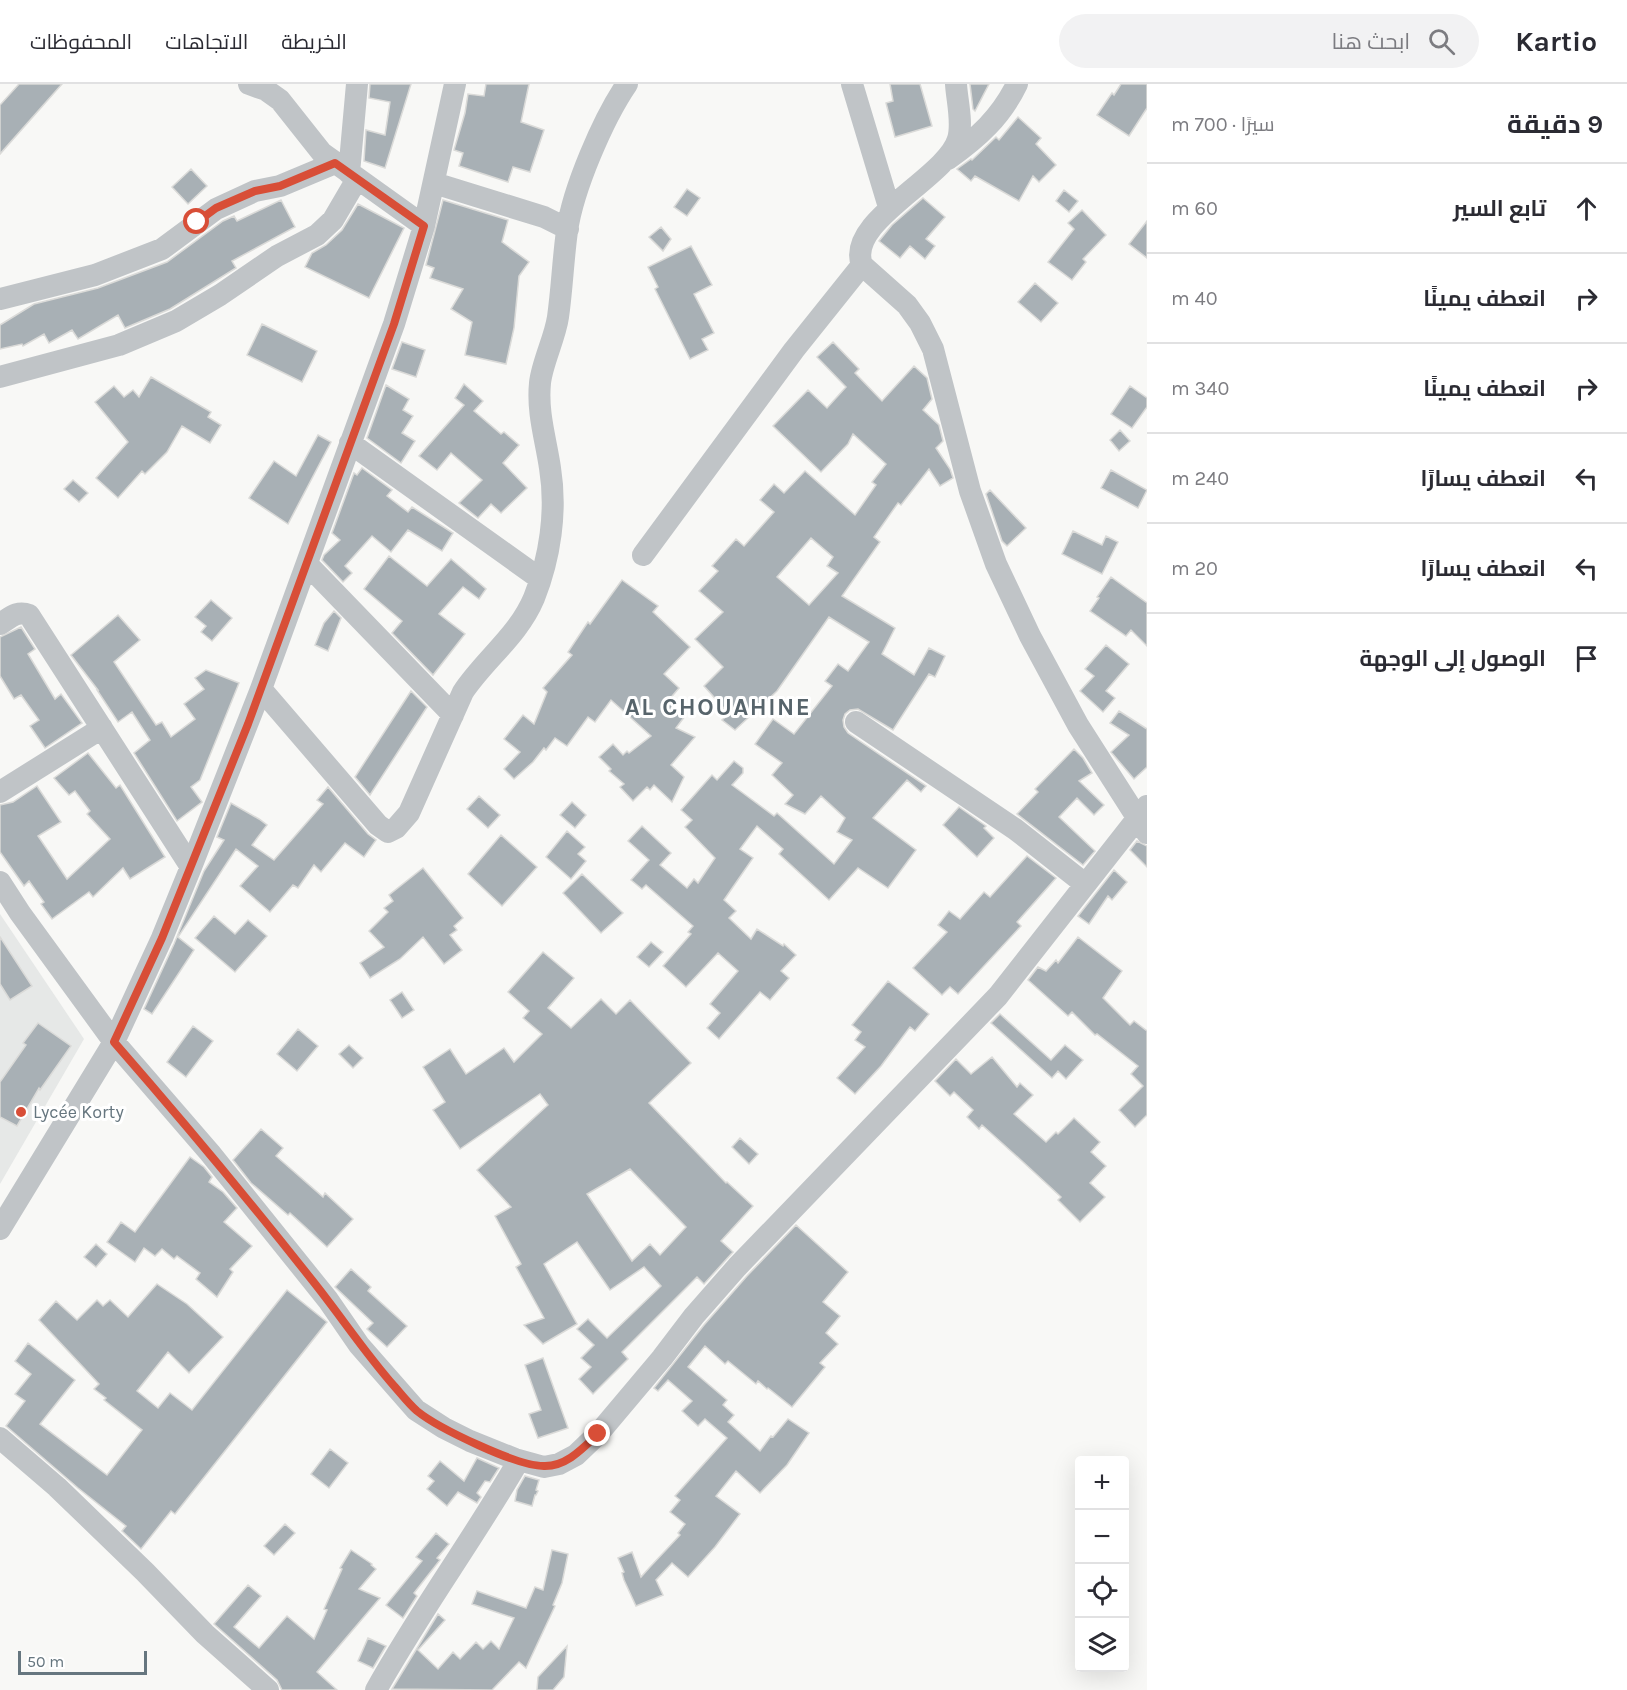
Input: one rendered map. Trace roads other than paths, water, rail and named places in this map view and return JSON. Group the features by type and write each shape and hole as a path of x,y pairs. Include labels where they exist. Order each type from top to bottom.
{"street":[{"path":"249,84 266,90 280,100 322,153 424,226"},
{"path":"0,377 119,345 176,321 220,295 277,256 316,235 333,219 347,172 357,84"},
{"path":"0,1229 114,1042 162,938 191,867 261,689 394,324 424,226 455,84"},
{"path":"261,689 378,825 388,832 396,828 409,813 463,692 472,678 518,628 534,597 552,533 550,467 541,423 540,382 558,319 568,229 579,185 609,116 627,84"},
{"path":"852,84 889,207"},
{"path":"945,161 958,140 960,128 956,84"},
{"path":"0,882 114,1042 210,1153 328,1300 359,1345 416,1410 470,1441 519,1460 544,1467 559,1464 576,1455 598,1434 737,1267 998,996 1085,884 1144,819 1078,725 1030,636 996,564 970,491 933,349 920,323 906,305 862,265 859,249 889,207 945,161 975,140 993,122 1008,103 1017,84"},
{"path":"0,299 95,275 162,249 216,208 255,191 347,172"},
{"path":"434,183 544,218 568,229"},
{"path":"643,555 794,350 862,265"},
{"path":"350,443 539,578"},
{"path":"307,564 453,715"},
{"path":"0,624 17,613 29,615 191,867"},
{"path":"856,722 1015,829 1085,884"},
{"path":"0,792 102,728"},
{"path":"0,1438 57,1487 205,1634 268,1690"},
{"path":"376,1690 426,1606 493,1505 519,1460"}],"place":[{"name":"Lycée Korty","path":"21,1112"}],"district":[{"name":"AL CHOUAHINE","path":"718,707"}]}
